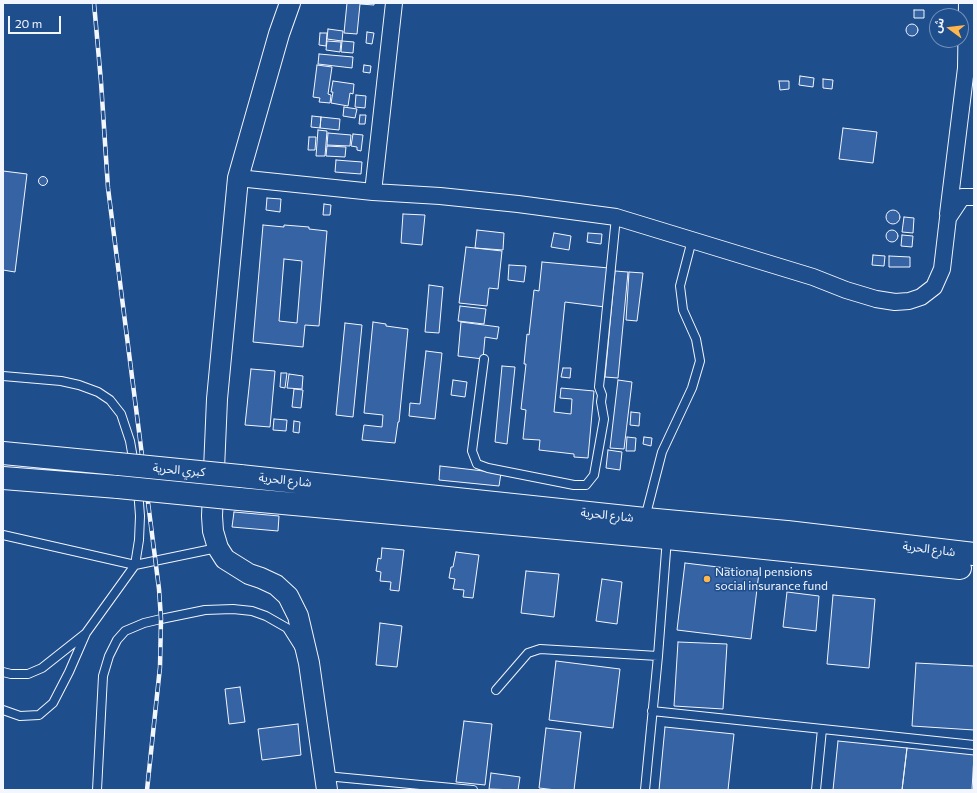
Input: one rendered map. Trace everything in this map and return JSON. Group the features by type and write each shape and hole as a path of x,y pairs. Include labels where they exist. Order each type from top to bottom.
{"main road":[{"name":"كبري الحرية","path":"3,453 240,476"},
{"name":"شارع الحرية","path":"240,476 645,519 787,532 974,554"},
{"name":"كبري الحرية","path":"3,478 130,481 239,499"},
{"name":"شارع الحرية","path":"239,499 666,538 974,569"}],"street":[{"path":"290,3 279,34 238,178 227,288 215,438 212,516 213,531 218,548 225,559 249,574 276,585 288,596 298,616 309,663 326,783"},
{"path":"373,192 394,3"},
{"path":"238,178 373,192 440,196 518,204 616,217 813,277 846,290 876,299 895,302 909,302 922,297 934,287 942,269 966,68 967,3"},
{"path":"948,218 962,197 974,197"}],"lane":[{"path":"484,359 472,451 477,464 488,468 574,485 586,485 594,475 604,419 602,395 599,387 616,217"},
{"path":"645,519 662,452 692,388 700,362 696,340 683,310 680,286 692,240"},
{"path":"3,376 80,385 98,392 110,400 121,414 130,441 130,481 140,522 136,565 86,633 69,672 53,703 39,715 20,716 3,710"},
{"path":"3,535 136,565 218,548"},
{"path":"644,790 658,656 666,538"},
{"path":"97,790 103,676 112,650 117,640 125,631 144,623 205,610 232,609 252,611 266,616 287,628 309,663"},
{"path":"3,672 11,674 28,674 42,668 86,633"},
{"path":"496,690 528,653 540,649 658,656"},
{"path":"652,711 974,745"},
{"path":"816,790 822,729"},
{"path":"326,783 473,790"}],"building":[{"path":"347,3 374,3 374,5 360,4 357,34 344,33"},
{"path":"914,10 924,10 924,18 914,18"},
{"path":"910,24 914,24 918,30 914,36 910,36 906,32 906,28"},
{"path":"328,29 343,31 342,41 327,39"},
{"path":"367,32 374,33 372,44 366,43"},
{"path":"320,33 327,33 326,46 319,45"},
{"path":"327,41 341,42 340,52 326,50"},
{"path":"342,41 354,42 353,53 341,52"},
{"path":"319,54 353,57 352,68 318,64"},
{"path":"317,65 332,67 328,94 331,95 330,103 319,102 320,98 313,97"},
{"path":"364,65 371,66 370,73 363,72"},
{"path":"800,76 814,78 813,87 799,85"},
{"path":"823,79 833,80 832,89 823,88"},
{"path":"333,81 354,84 353,94 350,93 348,106 331,103"},
{"path":"779,81 789,81 789,89 780,90"},
{"path":"356,95 366,96 365,108 355,107"},
{"path":"344,107 357,109 355,118 343,116"},
{"path":"360,115 366,115 365,124 359,124"},
{"path":"312,116 321,117 320,128 311,127"},
{"path":"321,117 340,119 339,130 320,128"},
{"path":"843,128 877,132 873,163 839,159"},
{"path":"318,130 327,131 325,156 316,156"},
{"path":"328,133 351,135 350,146 327,145"},
{"path":"353,134 363,135 361,151 357,150 357,147 351,146"},
{"path":"309,137 316,137 315,150 308,150"},
{"path":"327,146 346,147 345,157 326,156"},
{"path":"336,160 362,162 361,174 335,172"},
{"path":"3,171 27,174 15,272 3,270"},
{"path":"43,176 48,181 43,186 38,181"},
{"path":"267,198 281,199 280,212 266,210"},
{"path":"324,204 331,205 330,215 323,215"},
{"path":"893,210 898,212 900,217 898,222 893,224 888,222 886,217 888,212"},
{"path":"403,214 425,215 422,245 401,243"},
{"path":"904,217 914,218 913,233 902,232"},
{"path":"263,225 309,227 309,229 327,231 319,326 305,325 303,347 253,342","holes":["284,259 302,261 297,323 279,321"]},
{"path":"477,230 504,233 503,250 475,248"},
{"path":"890,230 894,230 898,236 894,242 890,242 886,238 886,234"},
{"path":"554,233 571,236 569,250 551,247"},
{"path":"588,233 602,234 601,244 587,242"},
{"path":"902,235 913,236 912,247 901,246"},
{"path":"466,247 502,251 498,289 489,288 487,306 459,303"},
{"path":"873,255 885,256 884,266 872,265"},
{"path":"889,256 910,257 910,267 889,267"},
{"path":"542,262 609,268 605,307 565,302 554,412 571,414 572,399 560,398 561,388 594,391 588,458 574,457 574,454 539,450 540,440 523,439 526,410 521,409 526,364 524,364 527,334 529,335 534,290 539,291"},
{"path":"509,265 526,266 524,282 508,280"},
{"path":"615,271 628,272 618,378 605,377"},
{"path":"629,272 643,273 637,321 626,320"},
{"path":"429,285 443,287 439,333 425,332"},
{"path":"460,306 486,309 484,324 458,321"},
{"path":"373,322 386,324 386,326 408,329 399,422 395,443 362,440 364,425 382,427 383,415 364,413"},
{"path":"461,322 499,327 497,339 485,337 483,359 458,356"},
{"path":"345,323 362,325 353,417 336,415"},
{"path":"426,351 442,353 435,419 409,416 410,403 420,404"},
{"path":"502,366 515,367 507,444 495,442"},
{"path":"563,368 571,368 570,378 561,377"},
{"path":"251,369 275,371 270,427 245,425"},
{"path":"281,373 287,373 285,388 280,387"},
{"path":"289,374 303,376 302,389 287,388"},
{"path":"453,380 467,382 465,397 451,395"},
{"path":"618,380 632,382 624,449 610,448"},
{"path":"294,389 303,390 301,408 292,407"},
{"path":"631,412 640,413 639,426 630,425"},
{"path":"274,419 287,420 286,431 273,430"},
{"path":"294,421 300,422 299,433 293,432"},
{"path":"627,437 636,438 635,451 626,451"},
{"path":"644,437 652,438 651,446 643,444"},
{"path":"608,450 622,452 620,470 606,468"},
{"path":"440,466 501,473 499,486 439,480"},
{"path":"234,512 279,516 278,531 232,527"},
{"path":"382,548 404,550 399,591 390,590 391,582 380,581 381,572 376,571 378,558 381,559"},
{"path":"456,552 479,555 473,598 463,597 464,590 453,589 455,579 449,578"},
{"path":"685,563 759,572 751,639 677,630"},
{"path":"526,571 559,574 554,617 521,613"},
{"path":"602,579 622,582 617,624 596,621"},
{"path":"787,592 819,596 816,631 783,627"},
{"path":"833,595 875,599 869,668 827,664"},
{"path":"380,623 402,626 397,667 376,665"},
{"path":"678,642 727,644 723,709 674,706"},
{"path":"556,661 620,669 613,728 549,720"},
{"path":"916,663 974,666 974,730 912,726"},
{"path":"240,687 245,722 229,724 225,689"},
{"path":"464,721 492,724 485,785 456,782"},
{"path":"298,724 301,755 262,760 258,729"},
{"path":"665,727 734,734 728,790 659,790"},
{"path":"546,728 581,732 574,790 539,788"},
{"path":"838,741 907,748 902,790 833,790"},
{"path":"907,748 974,755 972,790 902,790"},
{"path":"491,773 520,777 518,790 489,789"}],"railway":[{"path":"94,3 108,188 159,589 161,619 160,667 147,790"}],"place":[{"name":"National pensions social insurance fund","path":"707,579"}]}
